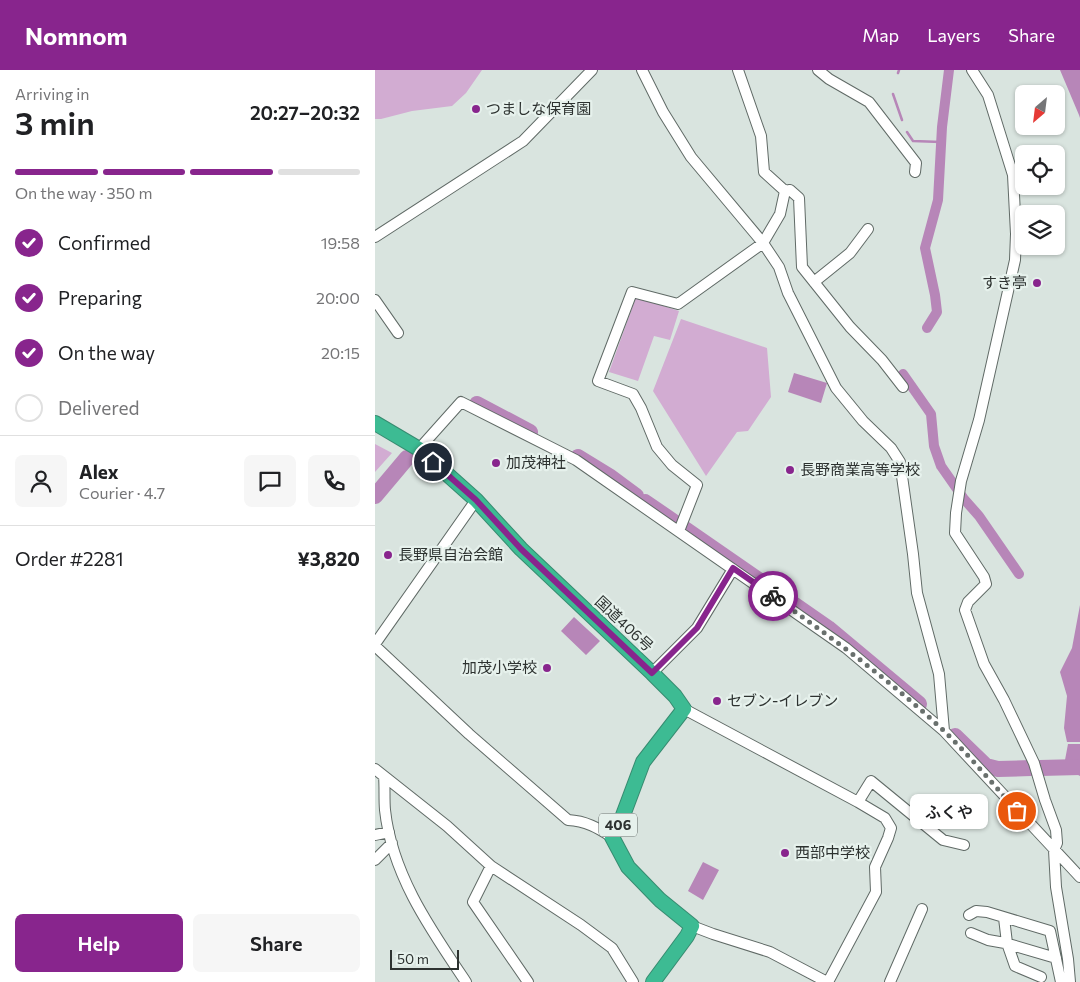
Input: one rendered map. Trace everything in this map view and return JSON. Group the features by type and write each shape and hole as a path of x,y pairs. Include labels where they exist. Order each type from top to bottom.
{"highway":[{"name":"国道406号","path":"375,423 419,449 476,500 521,549 675,696 684,709"},
{"name":"406","path":"684,709 643,762 622,818 612,837 633,873 660,900 692,926"},
{"path":"653,982 687,936 692,926"}],"street":[{"path":"375,237 523,141 592,70"},
{"path":"642,70 663,112 691,157 763,243 779,267 787,293 836,388 863,421 891,448 900,462 917,593 939,674 944,731"},
{"path":"738,70 761,136 764,172 785,191 790,190 799,198 802,267 850,327 882,360 903,387"},
{"path":"818,70 829,79 869,102 916,163 915,172"},
{"path":"972,70 988,95 1013,175 1016,234 1015,260 979,420 961,480 955,533 984,577 986,584 967,602 965,610 984,664 1004,700 1034,763 1056,830 1057,843 1054,850 1055,887 1068,959 1069,982"},
{"path":"679,531 697,485 672,465 657,447 641,408 633,394 598,381 632,292 678,304 763,243 780,214 785,191"},
{"path":"814,282 849,253 869,229"},
{"path":"376,304 398,333"},
{"path":"419,449 461,402 576,460 846,648 944,731 1080,877"},
{"path":"476,500 375,645 489,752 568,820 582,821 599,828 612,837"},
{"path":"652,673 697,628 733,568"},
{"path":"684,709 858,802 885,818 891,828 875,867 875,892 827,982 770,952 692,926"},
{"path":"375,769 447,826 491,866 580,924 612,948 633,982"},
{"path":"384,776 385,810 389,832 414,902 466,982"},
{"path":"858,802 871,781 943,840 964,845"},
{"path":"375,835 389,832"},
{"path":"375,860 392,843"},
{"path":"491,866 473,902 528,982"},
{"path":"890,982 922,909"},
{"path":"969,915 976,911 987,912 1051,931 1061,982"},
{"path":"1004,918 1007,944 1015,966 1041,977"},
{"path":"971,933 988,940 1057,958"}],"shaded area":[{"path":"375,70 482,70 466,93 452,106 412,111 375,119"},
{"path":"1060,70 1080,70 1080,118 1079,115"},
{"path":"636,297 679,311 670,340 654,336 638,381 609,372"},
{"path":"681,319 767,348 771,397 748,431 737,432 706,476 653,391"},
{"path":"794,373 827,383 821,403 788,392"},
{"path":"375,444 392,453 375,472"},
{"path":"1080,605 1080,742 1067,742 1064,728 1067,696 1060,672 1072,648"},
{"path":"574,617 600,641 586,655 561,631"},
{"path":"1068,744 1080,744 1080,776 1069,770 1065,760"},
{"path":"703,862 719,870 703,900 688,891"}],"waterway":[{"path":"927,328 937,312 925,248 938,200 942,127 949,70"},
{"path":"893,94 902,120"},
{"path":"907,132 913,141 941,142"},
{"path":"903,374 931,414 934,446 941,466 964,499 979,516 1019,574"},
{"path":"477,404 530,432"},
{"path":"578,457 609,476 636,496"},
{"path":"375,496 407,458"},
{"path":"645,502 677,524"},
{"path":"685,529 828,628 919,704"},
{"path":"955,736 986,766 998,769 1031,768"},
{"path":"1040,768 1080,767"}],"way so far":[{"path":"773,596 846,648 944,731 1017,811"}],"place":[{"name":"つましな保育園","path":"476,109"},
{"name":"すき亭","path":"1037,283"},
{"name":"加茂神社","path":"496,463"},
{"name":"長野商業高等学校","path":"790,470"},
{"name":"長野県自治会館","path":"388,555"},
{"name":"加茂小学校","path":"547,668"},
{"name":"セブン-イレブン","path":"717,701"},
{"name":"ふくや","path":"1017,811"},
{"name":"西部中学校","path":"785,853"}],"route":[{"path":"433,462 476,500 521,549 652,673 697,628 733,568 773,596"}]}
